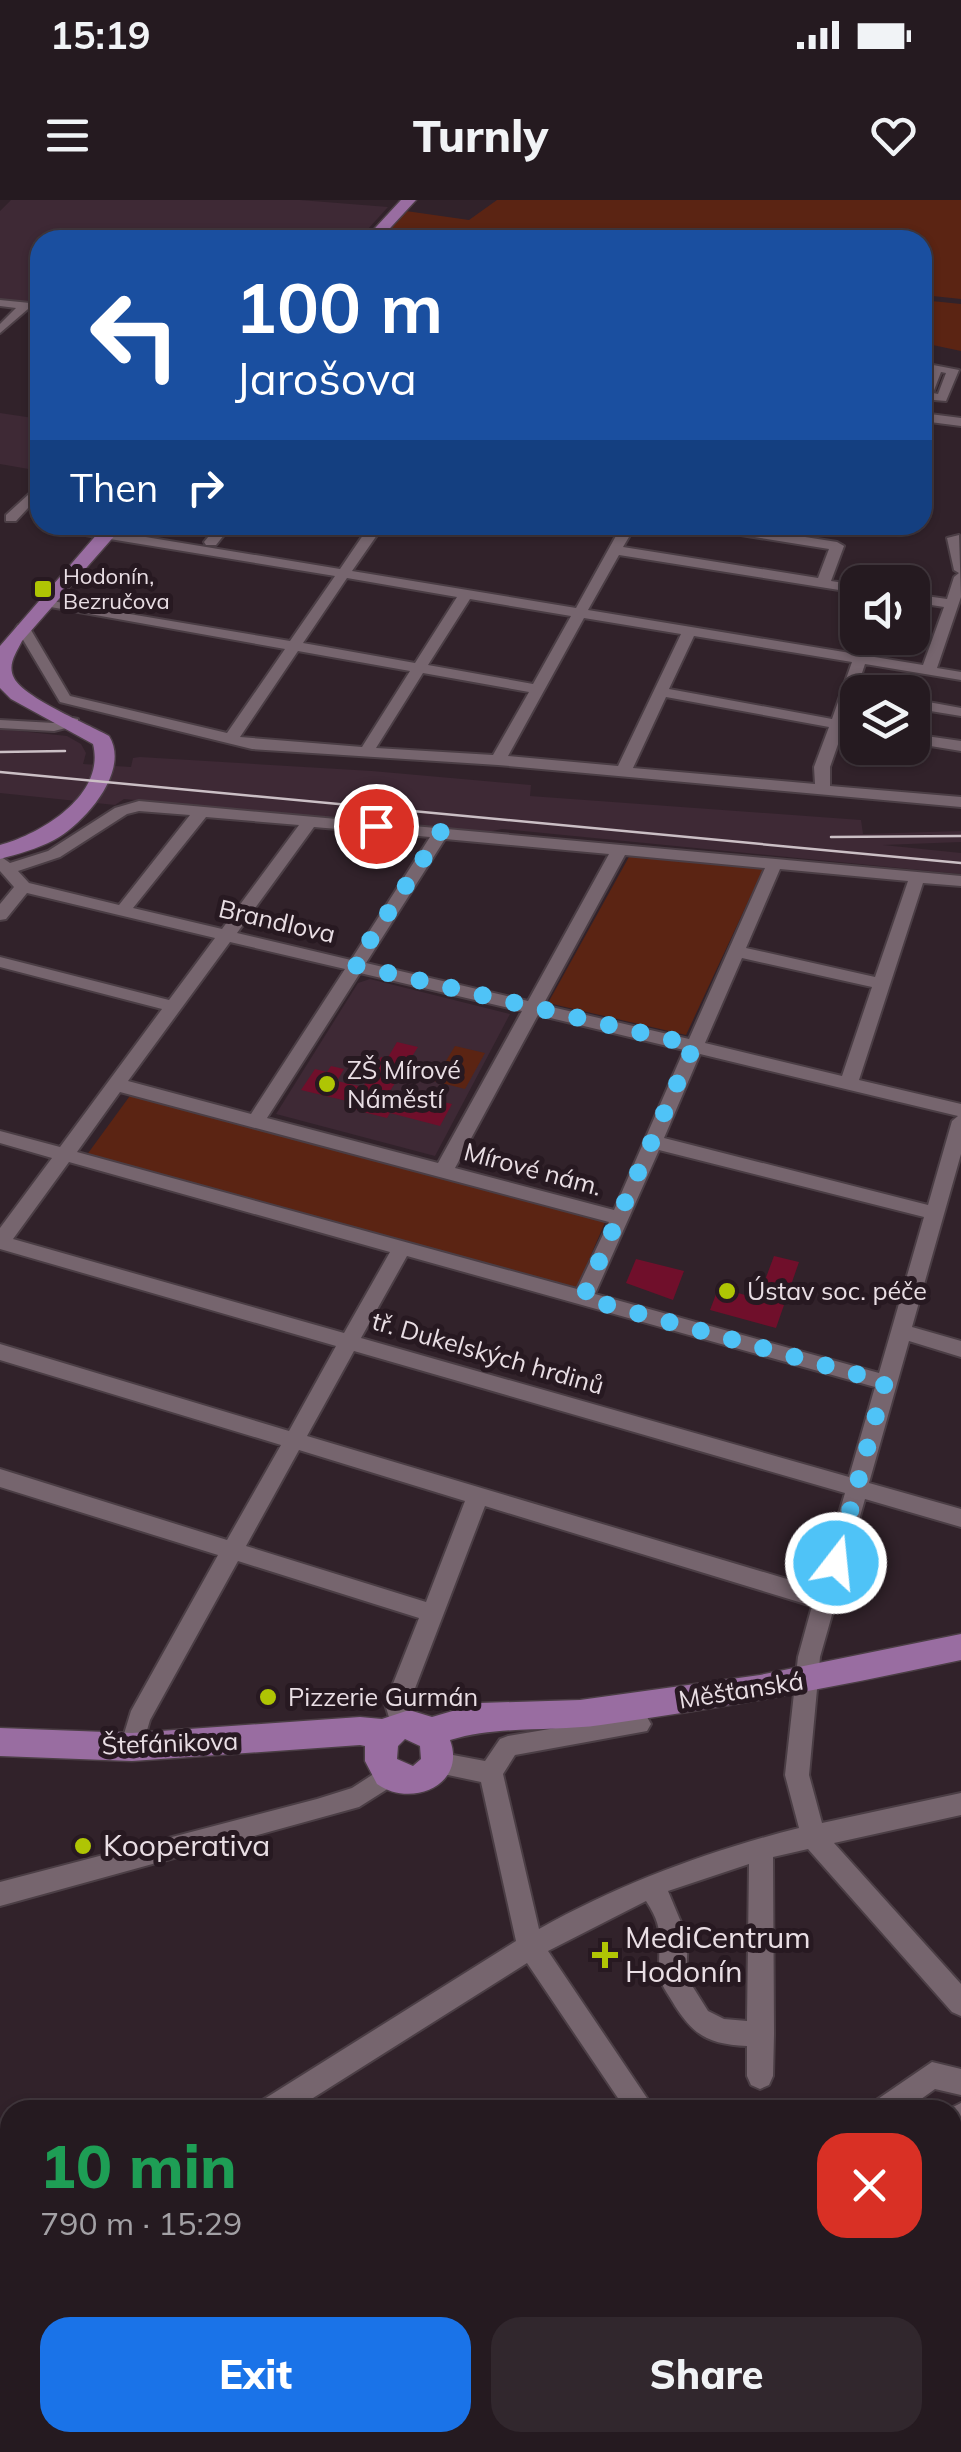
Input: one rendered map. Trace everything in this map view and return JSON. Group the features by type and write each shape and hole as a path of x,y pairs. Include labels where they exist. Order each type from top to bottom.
{"main road":[{"path":"380,230 409,200"},
{"path":"2,861 60,831 86,802 108,751 96,733 18,694 4,680 0,664 6,648 106,535"},
{"name":"Měšťanská","path":"409,1748 519,1719 646,1706 810,1679 961,1647"},
{"name":"Štefánikova","path":"0,1742 132,1746 340,1735 409,1748"}],"street":[{"path":"0,304 30,307"},
{"path":"4,327 25,306"},
{"path":"932,418 961,422"},
{"path":"12,518 30,499"},
{"path":"138,535 346,574 961,676"},
{"path":"211,542 217,535"},
{"path":"230,740 371,535"},
{"path":"498,760 623,535"},
{"path":"767,535 837,546 823,583"},
{"path":"929,670 961,573 954,538"},
{"path":"615,550 840,585"},
{"path":"367,750 466,594"},
{"path":"930,601 952,604"},
{"path":"46,602 537,689"},
{"path":"23,628 65,699 230,740 961,802"},
{"path":"623,773 689,630"},
{"path":"857,675 860,659"},
{"path":"660,692 840,725"},
{"path":"930,706 961,712"},
{"path":"823,791 822,767 840,717"},
{"path":"0,724 54,727 73,722"},
{"path":"930,741 961,746"},
{"path":"2,861 54,854 127,808 202,810 961,882"},
{"path":"123,910 202,810"},
{"path":"0,1242 311,820"},
{"path":"256,1121 441,832"},
{"path":"443,1172 620,849"},
{"path":"0,915 23,887 2,861"},
{"path":"620,1218 774,865"},
{"path":"850,1082 917,876"},
{"name":"Brandlova","path":"23,887 961,1110"},
{"path":"736,951 884,984"},
{"path":"0,962 176,1007"},
{"name":"Mírové nám.","path":"118,1084 620,1218 583,1298"},
{"path":"961,1121 809,1656 810,1679 797,1775 814,1838 961,2003"},
{"path":"0,1137 885,1382"},
{"path":"653,1142 934,1213"},
{"name":"tř. Dukelských hrdinů","path":"0,1242 961,1518"},
{"path":"132,1746 140,1718 401,1249"},
{"path":"902,1332 961,1348"},
{"path":"0,1352 825,1600"},
{"path":"0,1478 432,1613"},
{"path":"478,1496 397,1704 409,1748 491,1772"},
{"path":"635,2100 530,1946 491,1772 508,1746 639,1724"},
{"name":"Měšťanská","path":"0,1894 359,1796 409,1748"},
{"path":"286,2100 530,1946 650,1887 761,1849 961,1804"},
{"path":"760,2076 761,1849"},
{"path":"650,1887 665,1908 675,1939 672,1979 699,2020 722,2032 761,2034"},
{"path":"898,2100 932,2075 961,2082"}],"shaded area":[{"path":"11,200 300,200 388,207 367,230 30,230 30,303 0,300 0,211"},
{"path":"497,200 961,200 961,299 932,296 932,230 387,230 406,211 469,220"},
{"path":"932,301 961,304 961,351 932,345"},
{"path":"0,413 30,418 30,469 0,464"},
{"path":"0,729 67,736 81,744 86,753 83,764 131,767 133,758 140,757 372,771 531,785 530,796 861,820 863,834 961,831 961,842 883,845 961,853 961,874 502,829 483,833 124,799 115,805 0,793"},
{"path":"630,855 765,865 686,1035 548,1003"},
{"path":"370,979 510,1014 435,1156 276,1114 358,983"},
{"path":"455,1046 485,1053 465,1089 434,1081"},
{"path":"132,1093 606,1220 575,1292 86,1156"}],"building":[{"name":"ZŠ Mírové Náměstí","path":"397,1042 418,1047 388,1094 423,1103 430,1091 443,1094 439,1101 452,1104 440,1126 390,1113 387,1118 367,1113 348,1107 351,1102 301,1090 315,1069 327,1072 331,1066 344,1069 337,1081 363,1087 381,1057 387,1059"},
{"name":"Ústav soc. péče","path":"774,1256 799,1262 776,1328 710,1310 721,1281 738,1285 735,1292 758,1299"},
{"path":"636,1259 684,1271 673,1300 626,1283"}],"railway":[{"path":"0,752 65,751"},
{"path":"0,772 961,863"},
{"path":"831,837 961,836"}],"place":[{"name":"Hodonín, Bezručova","path":"43,589"},
{"name":"ZŠ Mírové Náměstí","path":"327,1084"},
{"name":"Ústav soc. péče","path":"727,1291"},
{"name":"Pizzerie Gurmán","path":"268,1697"},
{"name":"Kooperativa","path":"83,1846"},
{"name":"MediCentrum Hodonín","path":"605,1955"}],"route":[{"path":"376,826 441,832 354,965 694,1045 583,1298 885,1382 836,1563"}]}
